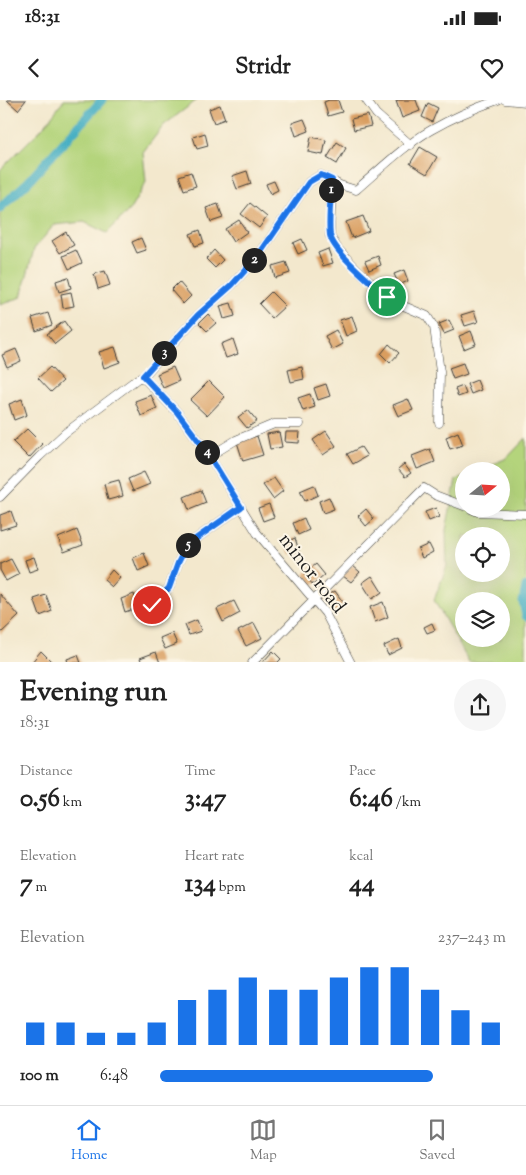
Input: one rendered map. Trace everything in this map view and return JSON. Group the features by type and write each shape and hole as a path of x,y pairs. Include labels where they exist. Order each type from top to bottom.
{"street":[{"path":"366,100 376,114 411,145"},
{"path":"0,497 65,433 143,376 198,315 232,285 258,256 309,182 321,175 340,185 356,190 430,130 472,109 498,100"},
{"path":"505,100 526,102"},
{"path":"332,180 330,236 338,249 354,267 387,297 427,316 434,327 440,372 439,423"},
{"name":"minor road","path":"143,376 177,412 210,456 257,533 325,613 351,662"},
{"path":"210,456 236,440 274,424 300,424"},
{"path":"252,662 424,488 435,495 455,503"},
{"path":"152,605 169,588 187,545 241,507"},
{"path":"510,513 526,514"}],"green space":[{"path":"64,100 197,100 164,125 143,152 146,182 131,208 107,233 84,222 54,225 34,249 21,297 0,305 0,170 46,124"},
{"path":"526,438 526,662 469,662 461,647 510,647 510,592 455,592 455,637 434,600 447,566 446,530 455,485 455,518 510,518 510,462 498,462 507,458"}],"building":[{"path":"7,100 26,100 18,110"},
{"path":"338,100 342,112 328,116 324,102"},
{"path":"416,100 420,111 402,118 396,101"},
{"path":"428,103 438,108 432,122 422,117"},
{"path":"220,105 225,119 214,123 209,109"},
{"path":"368,115 371,126 354,130 351,119"},
{"path":"304,119 309,131 296,136 292,123"},
{"path":"205,133 208,146 197,149 193,137"},
{"path":"311,137 326,140 323,155 308,152"},
{"path":"337,142 346,148 337,164 327,158"},
{"path":"420,147 437,157 427,174 410,164"},
{"path":"247,171 251,184 237,189 232,176"},
{"path":"191,172 196,186 184,190 179,176"},
{"path":"274,181 278,190 270,194 266,184"},
{"path":"250,203 267,217 259,228 241,214"},
{"path":"218,204 223,218 211,222 206,208"},
{"path":"363,216 369,231 352,238 346,222"},
{"path":"239,220 247,232 233,242 225,229"},
{"path":"200,230 204,243 195,246 190,234"},
{"path":"66,232 74,245 60,253 52,241"},
{"path":"141,238 146,250 137,253 132,242"},
{"path":"302,239 307,250 298,254 293,243"},
{"path":"328,249 333,263 323,266 318,253"},
{"path":"76,250 82,263 69,269 63,256"},
{"path":"214,250 223,260 215,268 206,259"},
{"path":"378,256 381,265 369,270 365,261"},
{"path":"286,262 290,273 275,278 272,266"},
{"path":"404,270 408,281 399,285 394,274"},
{"path":"105,271 110,285 98,289 94,274"},
{"path":"68,277 71,288 59,292 56,281"},
{"path":"179,282 191,296 183,304 171,290"},
{"path":"71,292 74,306 63,308 61,294"},
{"path":"271,292 285,306 272,318 259,304"},
{"path":"231,303 235,316 224,319 220,306"},
{"path":"474,311 478,322 465,326 461,315"},
{"path":"48,313 52,325 36,331 32,318"},
{"path":"208,314 216,323 207,331 199,323"},
{"path":"352,316 357,331 346,336 340,320"},
{"path":"449,320 454,330 444,334 439,324"},
{"path":"64,321 71,331 55,344 47,334"},
{"path":"336,330 343,344 332,350 325,336"},
{"path":"471,331 476,344 464,349 459,336"},
{"path":"233,339 238,354 226,358 221,344"},
{"path":"389,344 399,353 390,363 381,354"},
{"path":"115,347 120,362 104,368 99,352"},
{"path":"16,349 21,361 7,367 2,355"},
{"path":"463,363 467,374 453,379 449,368"},
{"path":"50,367 63,381 51,392 38,378"},
{"path":"173,367 179,381 163,388 157,374"},
{"path":"302,367 304,379 291,382 288,370"},
{"path":"477,380 481,390 471,394 467,384"},
{"path":"209,381 225,397 207,416 190,400"},
{"path":"326,384 330,396 318,400 314,388"},
{"path":"463,386 466,394 458,397 455,389"},
{"path":"310,394 315,407 303,411 298,398"},
{"path":"151,395 157,409 141,416 135,401"},
{"path":"22,399 27,415 14,420 9,404"},
{"path":"408,399 413,410 398,416 393,405"},
{"path":"248,410 257,421 247,428 238,417"},
{"path":"27,429 42,444 29,458 13,442"},
{"path":"326,431 336,446 323,455 313,440"},
{"path":"279,432 282,447 270,449 267,434"},
{"path":"286,432 300,432 299,443 285,442"},
{"path":"458,432 463,445 450,449 446,437"},
{"path":"257,436 263,455 243,461 237,442"},
{"path":"361,447 367,456 353,464 347,454"},
{"path":"430,449 435,462 417,469 412,456"},
{"path":"404,464 411,473 405,477 398,469"},
{"path":"144,472 150,484 133,491 128,479"},
{"path":"274,478 283,491 273,499 263,485"},
{"path":"119,480 123,496 108,500 104,484"},
{"path":"314,485 318,495 305,501 300,491"},
{"path":"201,490 206,503 189,510 184,497"},
{"path":"329,497 334,509 323,513 319,501"},
{"path":"269,504 274,517 263,521 258,508"},
{"path":"436,508 439,517 429,521 425,512"},
{"path":"366,509 374,519 366,526 358,516"},
{"path":"11,511 16,525 0,530 0,515"},
{"path":"304,518 309,530 298,535 293,523"},
{"path":"77,530 83,545 64,552 58,538"},
{"path":"295,538 299,551 290,554 286,542"},
{"path":"429,544 433,552 422,558 418,549"},
{"path":"144,553 149,566 138,571 133,558"},
{"path":"34,557 38,569 29,572 25,560"},
{"path":"11,559 19,574 6,581 0,570 0,564"},
{"path":"316,564 325,575 313,585 304,574"},
{"path":"352,565 360,572 351,582 343,576"},
{"path":"112,570 120,578 112,587 104,580"},
{"path":"372,576 382,592 372,599 362,583"},
{"path":"335,591 345,605 333,613 324,598"},
{"path":"0,594 19,616 0,634"},
{"path":"134,594 139,607 125,612 121,599"},
{"path":"46,595 52,611 40,616 34,599"},
{"path":"234,601 240,613 223,622 217,609"},
{"path":"383,602 388,617 375,622 370,607"},
{"path":"197,620 201,631 189,635 185,625"},
{"path":"254,623 262,638 246,646 238,631"},
{"path":"432,623 435,630 427,633 424,627"},
{"path":"172,633 177,644 165,649 160,638"},
{"path":"399,639 402,648 388,655 384,646"},
{"path":"41,651 52,662 32,662"},
{"path":"273,651 281,659 278,662 263,662"},
{"path":"156,652 160,662 142,662 140,658"},
{"path":"78,655 81,662 68,662 67,659"}],"waterway":[{"path":"0,208 28,182 102,100"},
{"path":"526,587 523,602 526,616"}],"route":[{"path":"152,605 169,588 187,545 241,507 205,449 177,412 143,376 198,315 232,285 258,256 309,182 321,175 332,180 330,236 338,249 354,267 387,297"}]}
